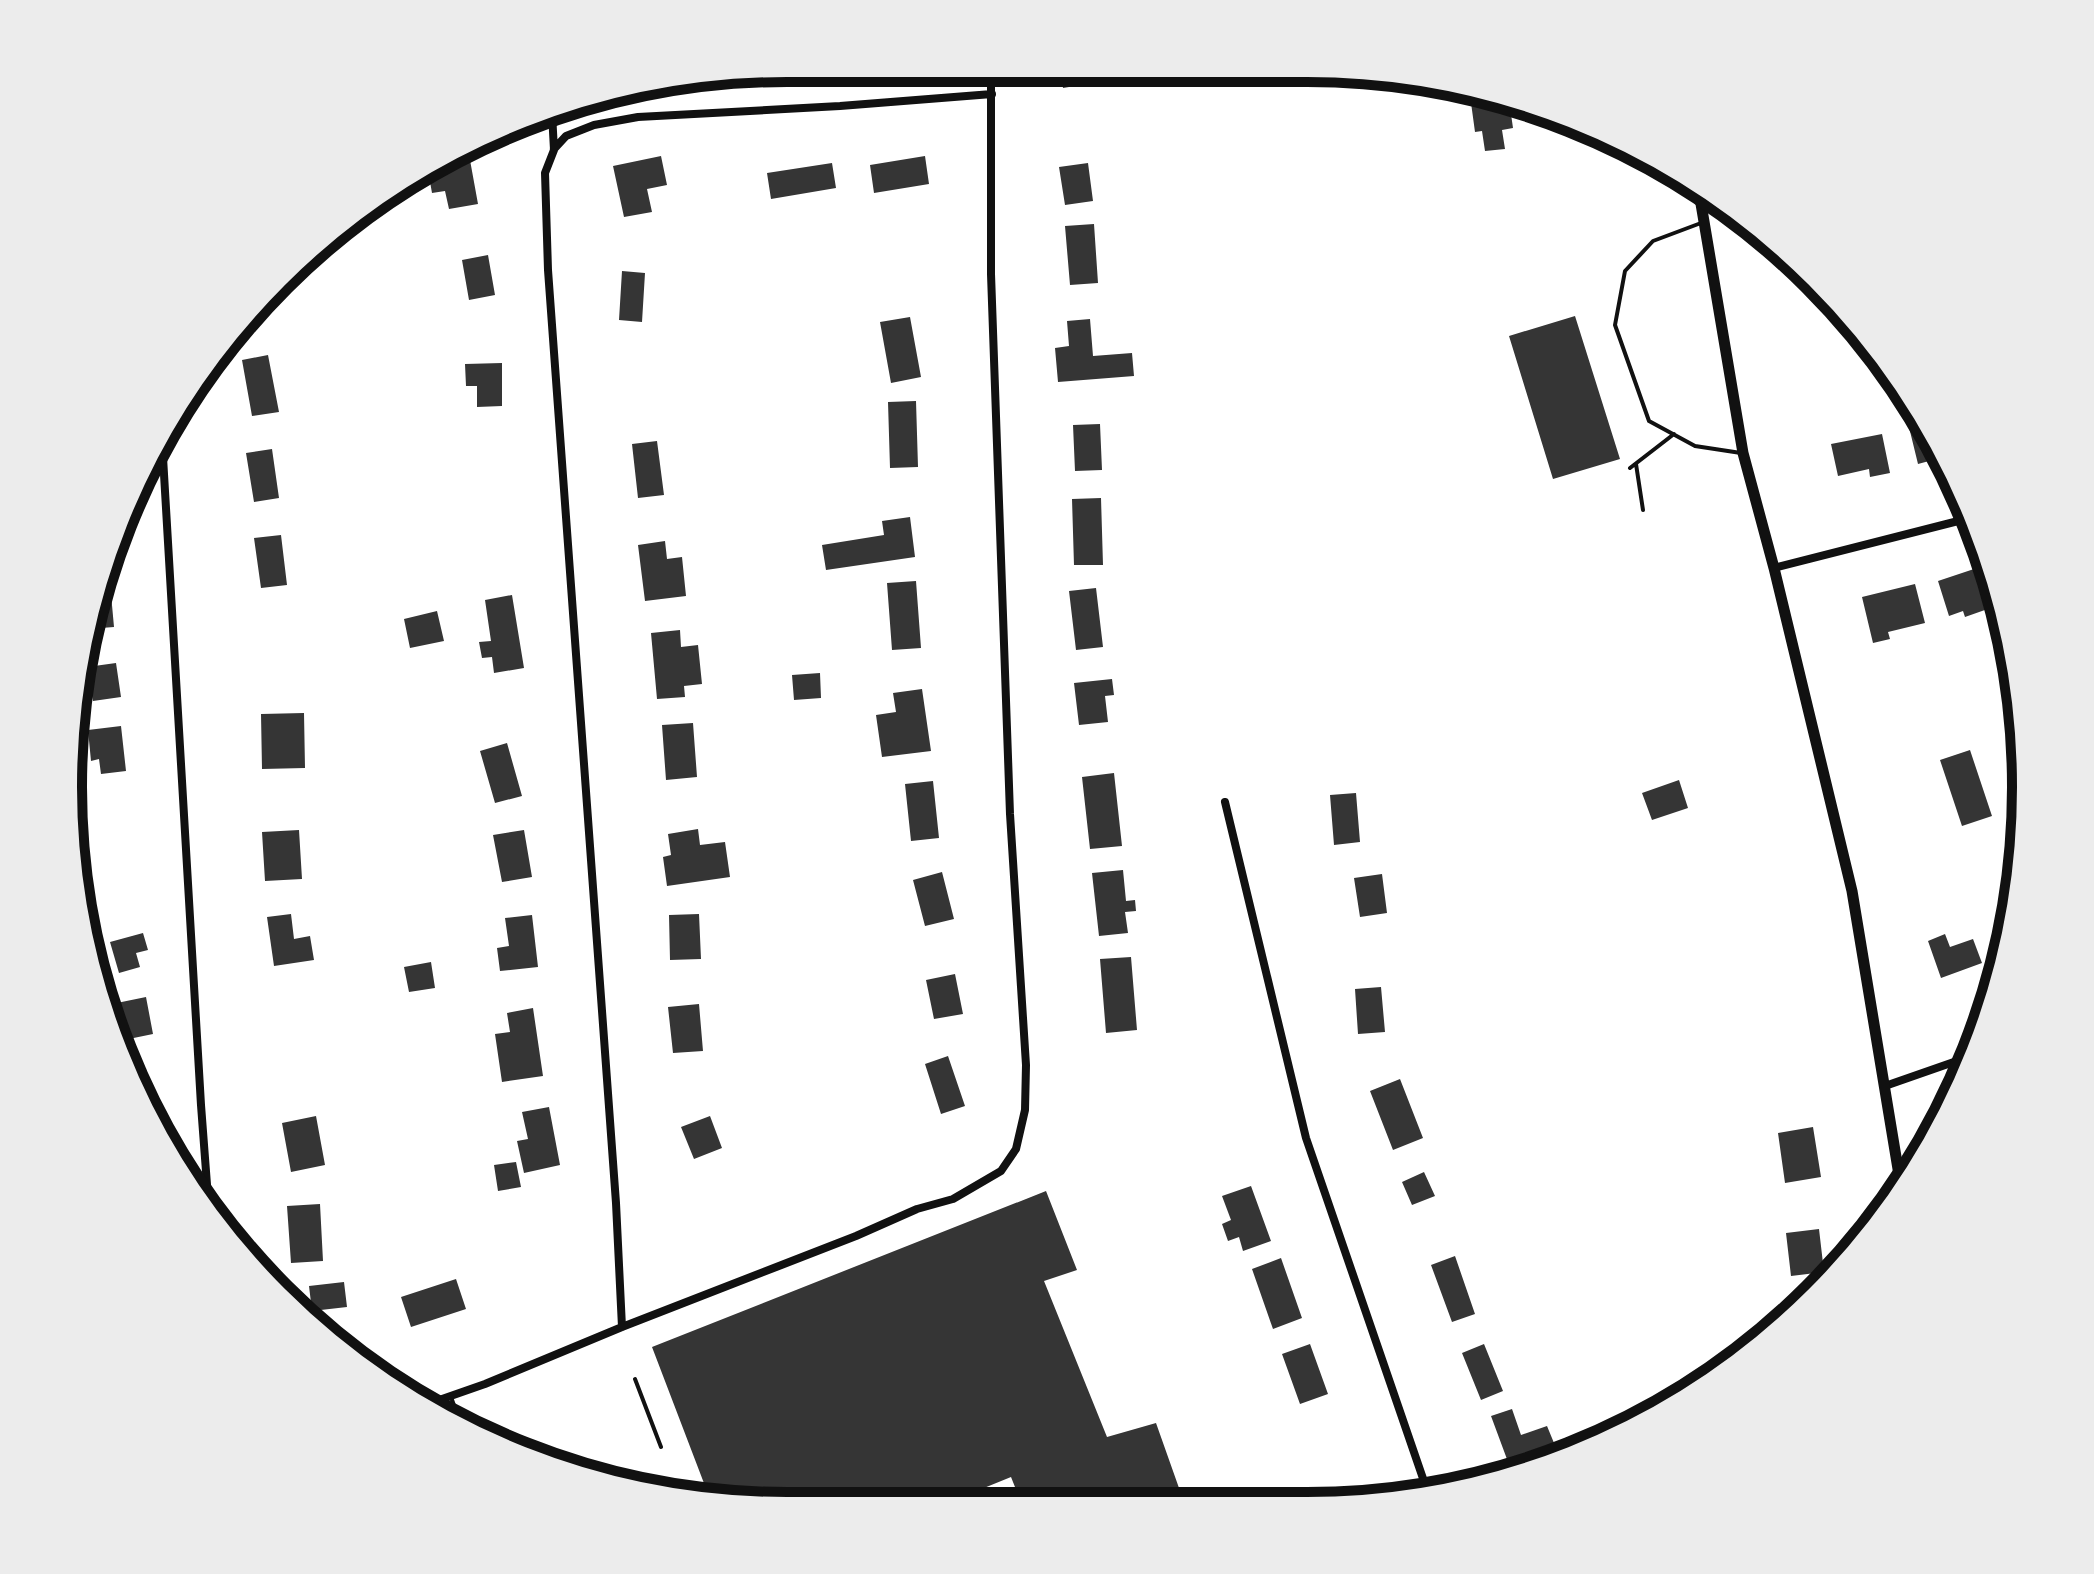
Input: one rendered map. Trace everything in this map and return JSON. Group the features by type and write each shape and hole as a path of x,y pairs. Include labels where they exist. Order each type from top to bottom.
{"street":[{"path":"439,1400 856,1236 917,1209 953,1199 1001,1171 1016,1149 1025,1110 1026,1065 1007,735 991,274 992,82"},
{"path":"622,1327 616,1203 548,270 545,173 554,150 566,136 594,125 638,117 992,94"},
{"path":"552,122 554,150"},
{"path":"1700,202 1743,453 1852,891 1898,1171"},
{"path":"163,459 207,1188"},
{"path":"1774,568 1959,521"},
{"path":"1225,802 1306,1138 1424,1482"},
{"path":"1885,1086 1956,1061"}],"lane":[{"path":"1703,222 1653,241 1625,271 1615,325 1649,421 1695,446 1743,453"},
{"path":"1630,468 1674,434"},
{"path":"1636,464 1643,510"},
{"path":"635,1379 661,1447"},
{"path":"451,1396 455,1409"}],"building":[{"path":"1062,82 1093,83 1063,88"},
{"path":"1471,102 1511,112 1513,128 1502,130 1505,149 1485,151 1482,131 1475,132"},
{"path":"661,156 667,185 647,189 652,212 624,217 613,166"},
{"path":"925,156 929,184 874,193 870,165"},
{"path":"470,160 478,204 449,209 445,191 432,193 430,179"},
{"path":"832,163 836,188 771,199 767,173"},
{"path":"1088,163 1093,201 1065,205 1059,167"},
{"path":"1094,224 1098,283 1070,285 1065,226"},
{"path":"488,255 495,295 469,300 462,260"},
{"path":"622,271 645,273 642,322 619,320"},
{"path":"1575,316 1620,459 1553,479 1509,336"},
{"path":"910,317 921,377 891,383 880,322"},
{"path":"1090,319 1093,356 1132,353 1134,376 1058,382 1055,348 1069,346 1067,321"},
{"path":"268,355 279,412 252,416 242,360"},
{"path":"502,363 502,406 477,407 477,386 466,386 465,364"},
{"path":"916,401 918,467 890,468 888,402"},
{"path":"1908,423 1918,435 1931,460 1918,464"},
{"path":"1100,424 1102,470 1075,471 1073,425"},
{"path":"1882,434 1890,473 1870,477 1869,469 1838,476 1831,444"},
{"path":"657,441 664,495 638,498 632,444"},
{"path":"272,449 279,498 254,502 246,453"},
{"path":"1101,498 1103,565 1074,565 1072,499"},
{"path":"910,517 915,557 826,570 822,545 884,535 882,521"},
{"path":"281,535 287,585 261,588 254,538"},
{"path":"665,541 667,559 682,557 686,596 645,601 638,545"},
{"path":"1977,568 1989,609 1965,617 1963,611 1949,616 1938,581"},
{"path":"916,581 921,648 892,650 887,583"},
{"path":"1915,584 1925,623 1888,632 1890,639 1873,643 1862,597"},
{"path":"1096,588 1103,647 1076,650 1069,591"},
{"path":"109,594 114,627 101,628 106,605"},
{"path":"512,595 524,668 494,673 492,657 482,658 479,642 491,641 485,600"},
{"path":"437,611 444,641 410,648 404,619"},
{"path":"680,630 681,647 698,645 702,684 684,686 685,697 657,699 651,633"},
{"path":"116,663 121,697 93,701 90,684 93,666"},
{"path":"820,673 821,698 794,700 792,675"},
{"path":"1112,679 1114,695 1105,696 1108,722 1079,725 1074,683"},
{"path":"922,689 931,751 882,757 876,715 896,712 893,693"},
{"path":"304,713 305,768 262,769 261,714"},
{"path":"693,723 697,777 666,780 662,725"},
{"path":"121,726 126,771 101,774 99,759 91,761 88,730"},
{"path":"507,743 522,796 495,803 480,751"},
{"path":"1970,750 1992,816 1962,826 1940,760"},
{"path":"1114,773 1122,846 1090,849 1082,777"},
{"path":"1679,780 1688,808 1652,820 1642,793"},
{"path":"933,781 939,838 911,841 905,784"},
{"path":"1356,793 1360,842 1334,845 1330,795"},
{"path":"698,829 700,845 725,842 730,877 667,886 663,857 671,855 668,834"},
{"path":"299,830 302,879 265,881 262,832"},
{"path":"524,830 532,877 502,882 493,835"},
{"path":"1123,870 1126,901 1135,900 1136,911 1125,912 1128,933 1099,936 1092,873"},
{"path":"942,872 954,919 925,926 913,880"},
{"path":"1382,874 1387,913 1360,917 1354,878"},
{"path":"291,914 294,939 310,936 314,960 274,966 267,917"},
{"path":"699,914 701,959 670,960 669,915"},
{"path":"532,915 538,967 500,971 497,948 509,946 505,918"},
{"path":"143,933 148,950 136,953 140,967 119,973 110,942"},
{"path":"1945,934 1950,947 1973,939 1982,963 1941,978 1928,941"},
{"path":"1131,957 1137,1030 1106,1033 1100,959"},
{"path":"431,962 435,988 409,992 404,967"},
{"path":"955,974 963,1014 934,1019 926,980"},
{"path":"1381,987 1385,1032 1358,1034 1355,989"},
{"path":"146,997 153,1034 129,1039 116,1003"},
{"path":"699,1004 703,1051 673,1053 668,1007"},
{"path":"533,1008 543,1076 502,1082 495,1034 510,1032 507,1013"},
{"path":"948,1056 965,1106 941,1114 925,1064"},
{"path":"1400,1079 1423,1138 1393,1150 1370,1091"},
{"path":"549,1107 560,1165 524,1173 517,1141 528,1139 522,1112"},
{"path":"316,1116 325,1165 291,1172 282,1123"},
{"path":"710,1116 722,1148 694,1159 681,1127"},
{"path":"1813,1127 1821,1177 1785,1183 1778,1133"},
{"path":"516,1162 521,1187 498,1191 494,1165"},
{"path":"1424,1172 1435,1196 1412,1205 1402,1182"},
{"path":"1251,1186 1271,1241 1243,1251 1239,1237 1228,1241 1222,1224 1231,1220 1222,1196"},
{"path":"1046,1191 1077,1270 1044,1281 1107,1437 1156,1423 1179,1488 1170,1492 1017,1492 1011,1477 974,1492 787,1492 705,1487 652,1347"},
{"path":"320,1204 323,1261 291,1263 287,1206"},
{"path":"1819,1229 1823,1267 1818,1273 1791,1276 1786,1233"},
{"path":"1455,1256 1475,1314 1452,1322 1431,1265"},
{"path":"1281,1258 1302,1318 1273,1329 1252,1269"},
{"path":"456,1279 466,1309 411,1327 401,1297"},
{"path":"344,1282 347,1307 315,1311 312,1307 309,1286"},
{"path":"1310,1344 1328,1394 1300,1404 1282,1354"},
{"path":"1484,1344 1503,1391 1481,1400 1462,1353"},
{"path":"1512,1409 1521,1435 1547,1426 1554,1443 1508,1462 1491,1416"}]}
